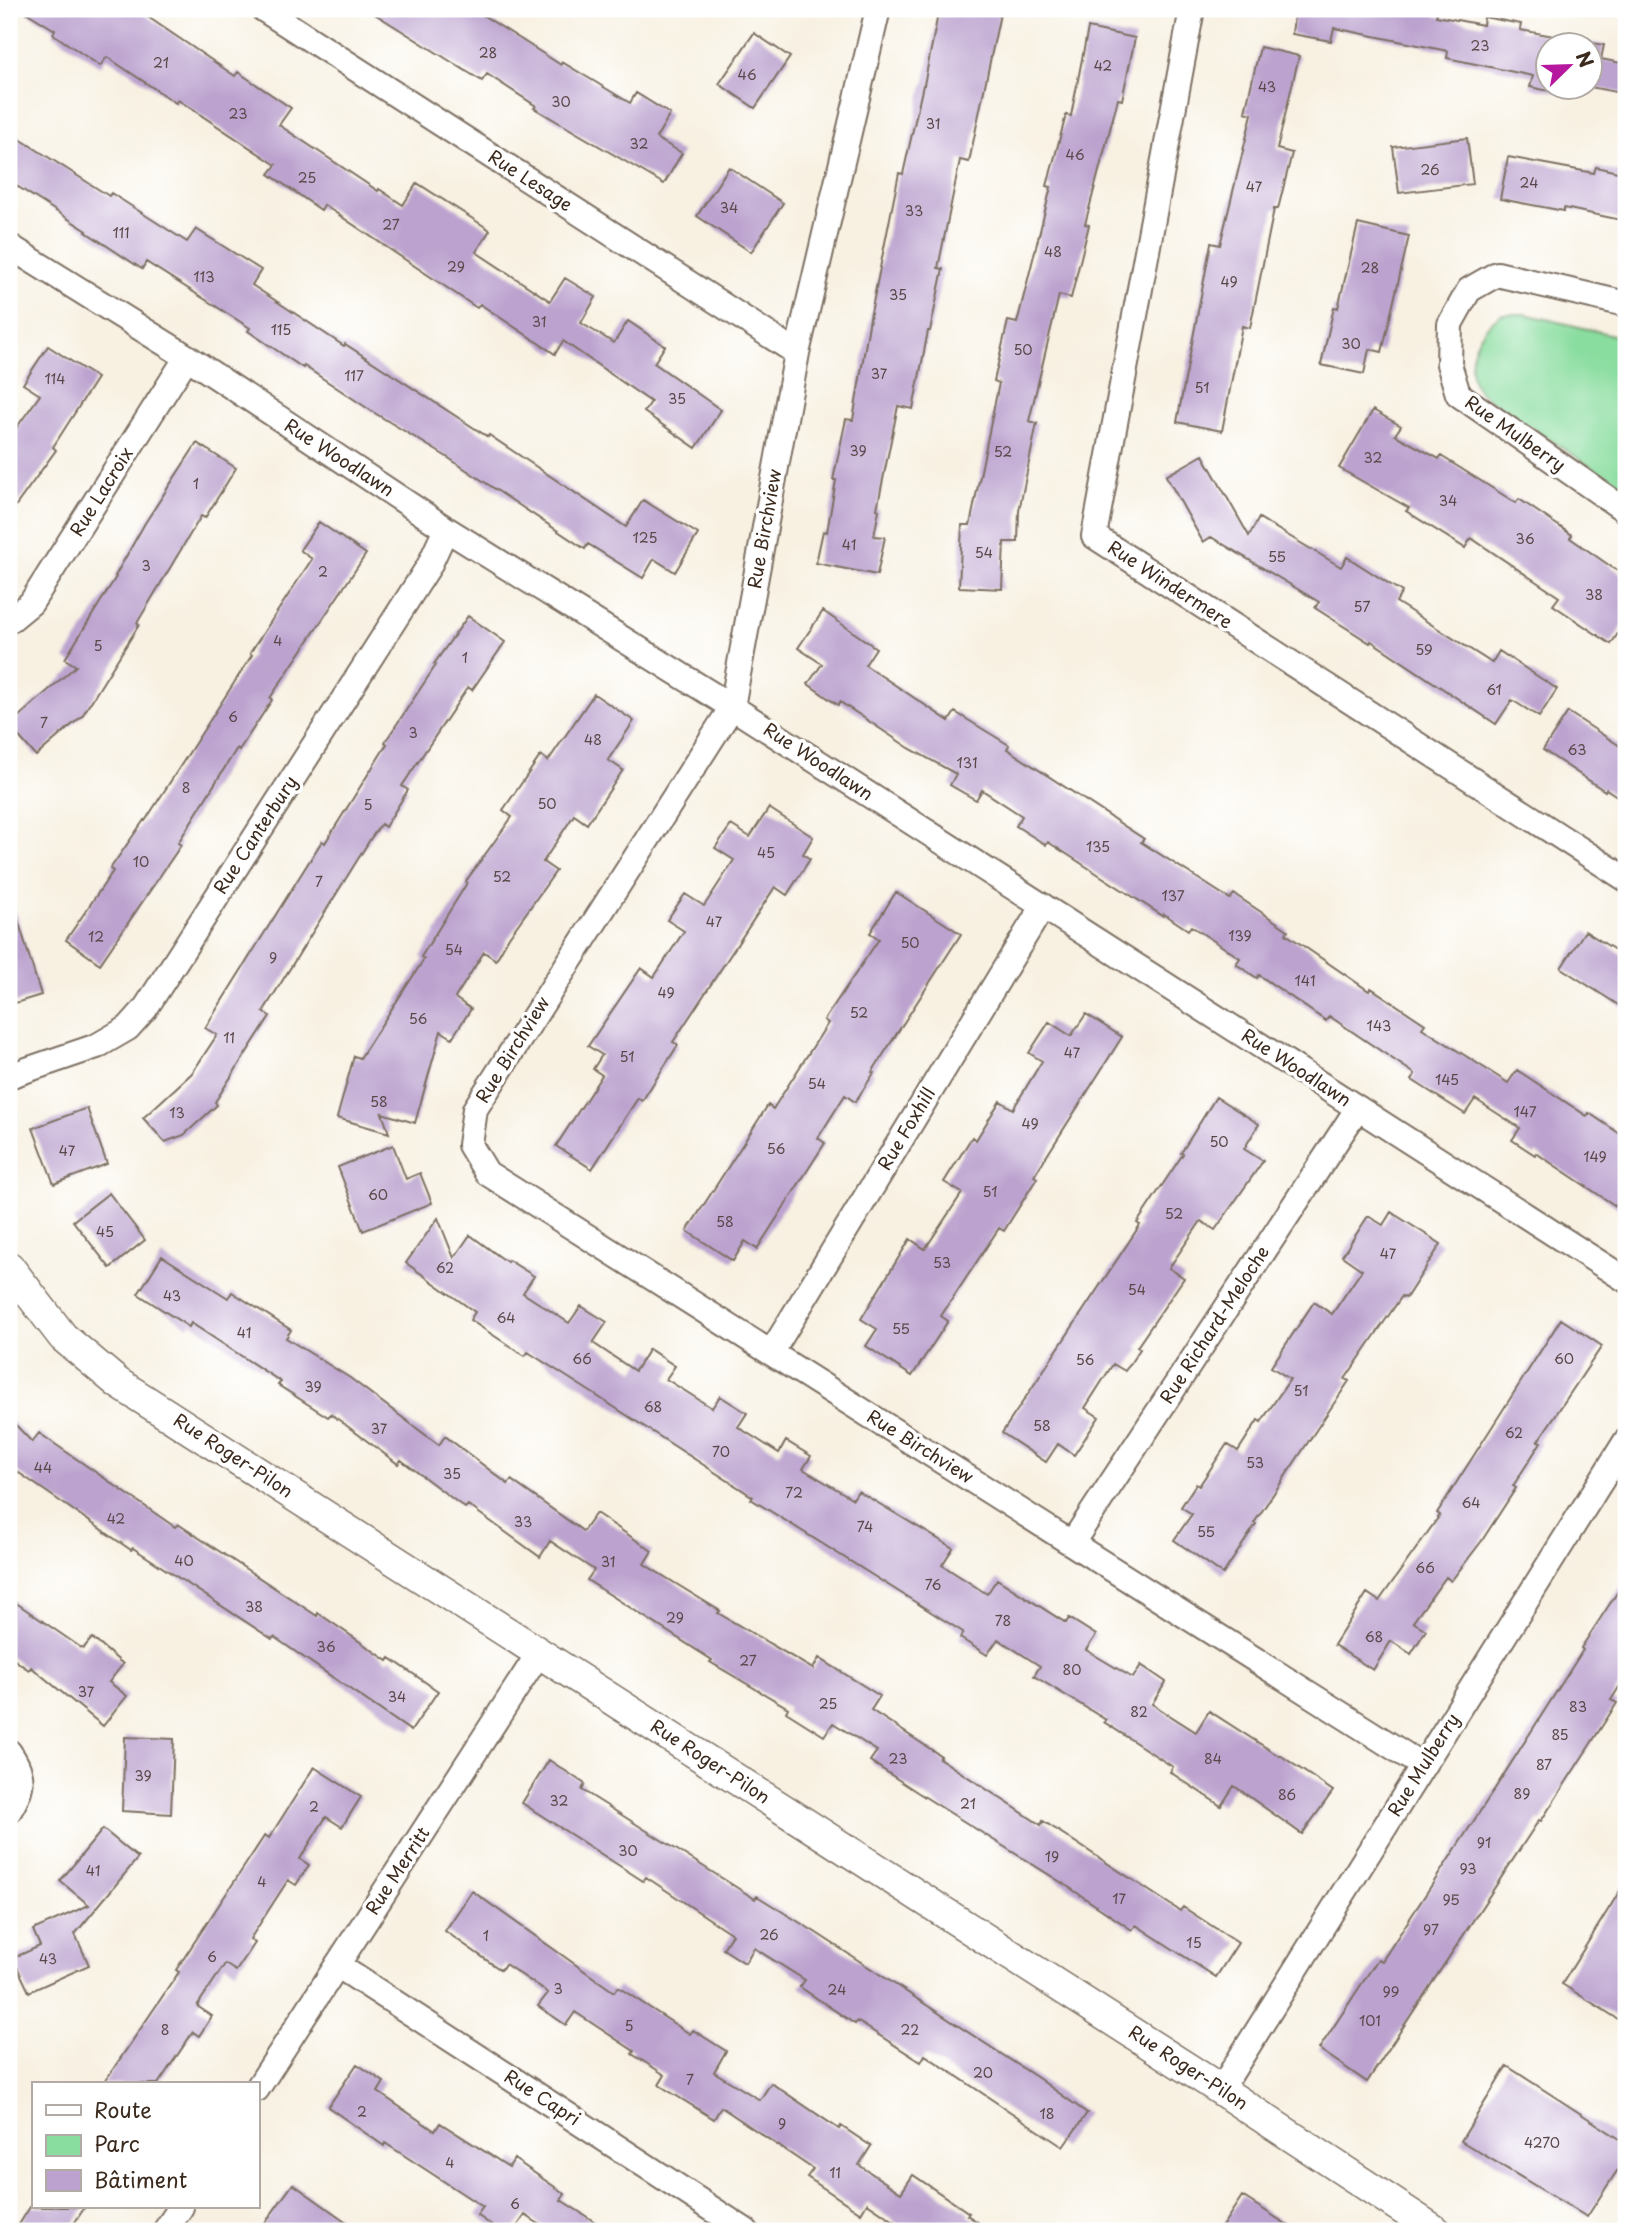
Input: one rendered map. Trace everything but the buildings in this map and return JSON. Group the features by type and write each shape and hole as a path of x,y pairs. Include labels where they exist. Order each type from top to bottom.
{"street":[{"name":"Rue Lesage","path":"263,9 797,353"},
{"name":"Rue Birchview","path":"878,9 797,353 732,706 475,1108 470,1145 487,1173 1423,1766"},
{"name":"Rue Windermere","path":"1192,9 1094,536 1626,879"},
{"name":"Rue Woodlawn","path":"9,246 187,357 446,529 732,706 1626,1280"},
{"name":"Rue Mulberry","path":"1626,304 1497,274 1469,290 1450,324 1449,364 1458,394 1626,511"},
{"name":"Rue Lacroix","path":"9,621 31,603 187,357"},
{"name":"Rue Canterbury","path":"9,1076 97,1045 128,1028 145,1009 429,566 446,529"},
{"name":"Rue Foxhill","path":"771,1353 1043,906"},
{"name":"Rue Richard-Meloche","path":"1072,1543 1358,1108"},
{"name":"Rue Roger-Pilon","path":"9,1266 63,1337 118,1382 1221,2090 1436,2231"},
{"name":"Rue Mulberry","path":"1221,2090 1626,1441"},
{"name":"Rue Merritt","path":"259,2085 539,1653"},
{"path":"9,1752 20,1772 20,1792 9,1811"},
{"name":"Rue Capri","path":"337,1965 747,2231"},
{"path":"165,2231 180,2208"}],"green space":[{"path":"1502,314 1525,314 1626,338 1626,490 1491,400 1476,387 1472,377 1472,356 1480,336"}]}
